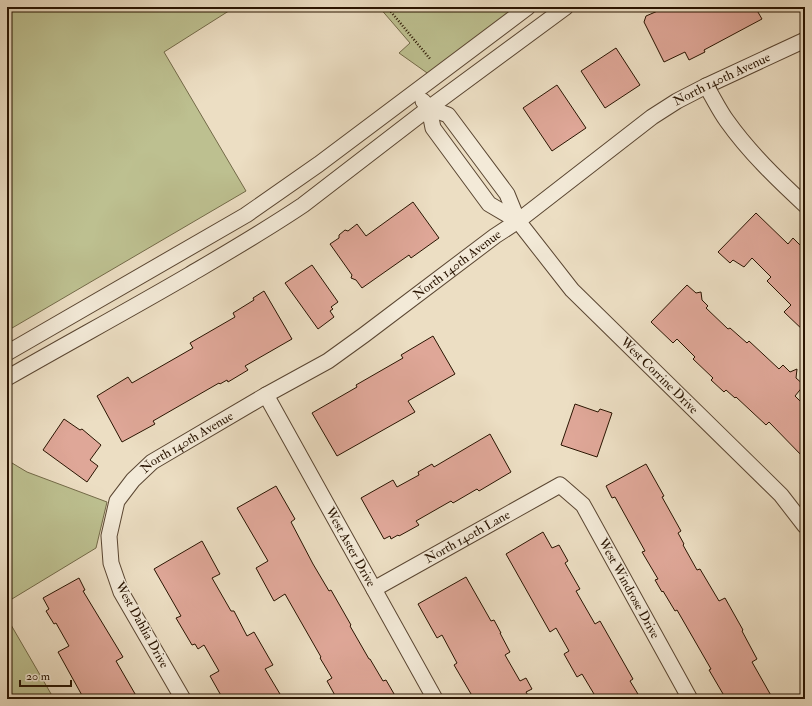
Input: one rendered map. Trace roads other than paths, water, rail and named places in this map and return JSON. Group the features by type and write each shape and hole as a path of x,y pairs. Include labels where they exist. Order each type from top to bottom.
{"street":[{"path":"7,353 246,215 314,168 528,7"},
{"path":"7,378 115,318 276,223 303,205 429,108 566,7"},
{"name":"North 140th Avenue","path":"118,501 133,480 152,462 266,395 328,361 495,236 518,221 652,117 676,101 805,40"},
{"path":"706,86 727,121 749,149 772,174 805,205"},
{"name":"West Corrine Drive","path":"416,92 429,108 433,128 489,204 518,221"},
{"name":"West Corrine Drive","path":"429,108 448,115 507,194 518,221 572,290 776,490 805,526"},
{"name":"West Aster Drive","path":"266,395 435,699"},
{"name":"North 140th Lane","path":"374,589 560,485"},
{"name":"West Windrose Drive","path":"560,485 583,505 690,699"},
{"name":"West Dahlia Drive","path":"118,501 109,536 111,563 121,592 183,699"}]}
